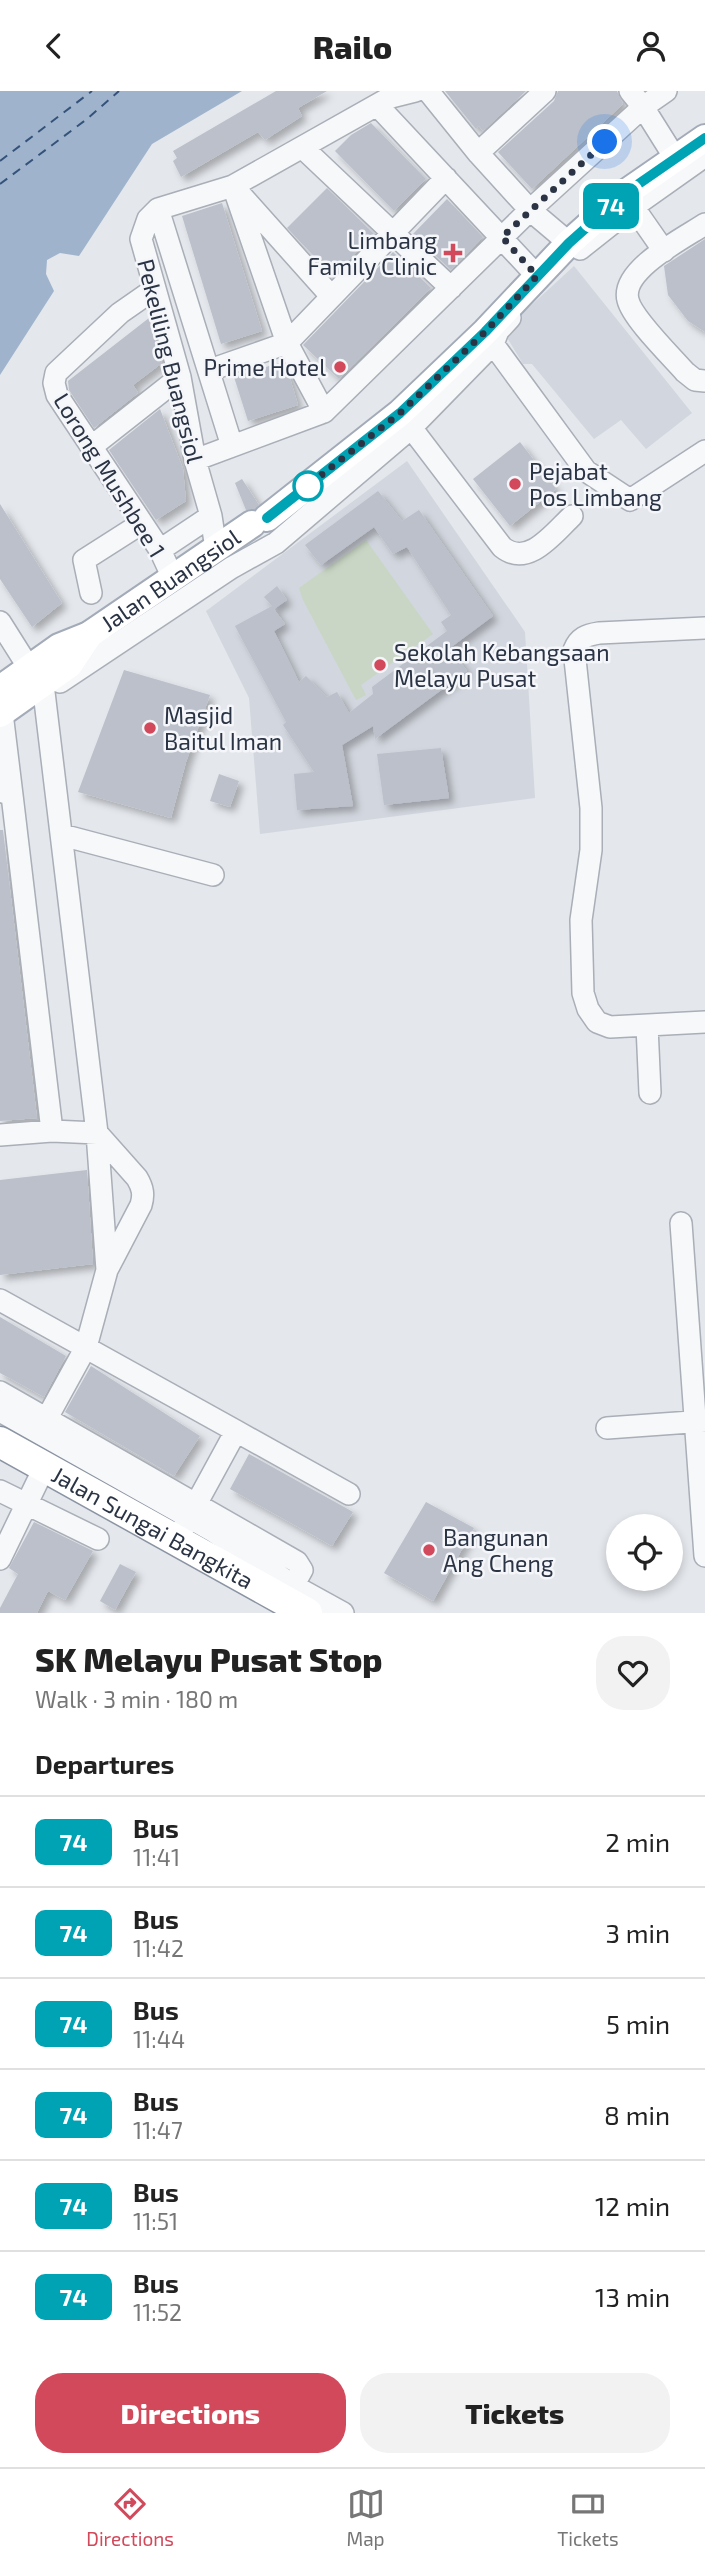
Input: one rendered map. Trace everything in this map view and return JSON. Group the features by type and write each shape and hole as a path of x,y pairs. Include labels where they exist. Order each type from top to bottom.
{"highway":[{"name":"Jalan Sungai Bangkita","path":"0,1442 45,1466 199,1527 295,1600"}],"main road":[{"name":"Jalan Buangsiol","path":"39,682 69,665 89,635 405,420 489,338 537,276 569,243 628,200 675,158 705,138"},
{"path":"1,712 39,682"}],"street":[{"path":"232,446 158,209 233,186 391,97 415,91"},
{"path":"428,91 478,153 530,210 569,243"},
{"path":"478,153 545,91"},
{"path":"195,460 324,412 530,210 636,99 666,91"},
{"path":"636,99 675,158"},
{"path":"377,105 537,276"},
{"path":"303,148 451,288"},
{"path":"705,156 628,200 489,338 586,471 630,500 705,451"},
{"path":"210,370 287,343 446,178"},
{"path":"233,186 331,296"},
{"path":"233,186 287,343 324,412"},
{"path":"628,200 664,251"},
{"name":"Pekeliling Buangsiol","path":"158,209 148,219 141,239 153,290 180,377 195,460 211,516 216,549"},
{"path":"705,224 637,271 628,283 627,298 633,311 685,372 695,380 705,381"},
{"name":"Lorong Mushbee 1","path":"153,290 120,313 57,373 54,383 57,395 160,550 173,578"},
{"path":"91,447 180,377"},
{"path":"39,682 276,543 405,420 502,547 509,552 518,555 535,549 572,516"},
{"path":"160,550 211,516"},
{"path":"92,593 84,560 142,523"},
{"path":"705,628 599,633 578,641 574,650 591,808 591,850 581,920 583,993 588,1009 597,1021 610,1027 705,1022"},
{"path":"3,634 39,682 62,835 97,1133 107,1270"},
{"path":"1,712 6,793 52,1131"},
{"path":"62,835 213,876"},
{"path":"647,1026 650,1093"},
{"path":"0,1135 52,1131 97,1133 137,1178 143,1196 141,1205 107,1270 86,1347 47,1418"},
{"path":"681,1223 700,1421 705,1556"},
{"path":"0,1300 349,1494"},
{"path":"0,1392 47,1418 199,1527"},
{"path":"0,1411 199,1527 298,1562 302,1570 295,1600 343,1613"},
{"path":"607,1428 700,1421"},
{"path":"199,1527 236,1431"},
{"path":"0,1559 45,1466"},
{"path":"0,1491 97,1539"}],"shaded area":[{"path":"574,266 692,413 646,449 621,420 594,439 532,364 523,364 503,331"},
{"name":"Sekolah Kebangsaan Melayu Pusat","path":"407,461 525,632 535,798 260,834 249,698 206,611"}],"green space":[{"path":"366,540 433,634 361,685 366,695 356,700 299,588"}],"water":[{"path":"0,91 242,91 152,144 79,256 60,253 47,260 46,274 54,291 0,375"}],"building":[{"path":"276,91 327,91 298,108 302,116 265,140 258,132 181,177 173,161 177,158 173,151"},
{"path":"445,91 526,91 483,131 479,126 476,129"},
{"path":"558,91 617,91 623,104 532,189 498,152 554,101"},
{"path":"371,123 426,179 394,211 335,151 351,135"},
{"path":"327,188 374,234 333,276 287,228"},
{"path":"447,199 483,237 451,270 413,234"},
{"path":"222,203 262,331 221,344 182,216"},
{"path":"705,239 705,332 688,321 668,295 664,266"},
{"path":"393,252 431,288 339,379 303,345"},
{"path":"149,318 162,363 133,385 138,393 94,428 69,390 68,381"},
{"path":"282,362 298,405 248,421 234,377"},
{"path":"160,409 183,469 186,501 156,520 109,450"},
{"name":"Pejabat Pos Limbang","path":"520,442 556,489 510,526 473,479"},
{"path":"242,479 259,505 255,509 246,510 235,483"},
{"path":"378,491 402,521 419,510 493,616 450,648 467,671 375,739 373,726 342,745 353,806 297,810 294,774 314,772 283,725 286,722 235,626 272,606 264,597 277,586 287,600 273,608 285,624 274,631 299,682 306,676 327,697 337,692 349,713 373,694 372,687 447,631 441,622 451,615 407,547 393,554 374,527 321,565 305,545"},
{"path":"0,504 62,603 32,627 0,579"},
{"name":"Masjid Baitul Iman","path":"124,670 210,695 186,762 171,818 78,792"},
{"path":"441,748 449,798 384,805 377,754"},
{"path":"219,774 239,781 230,807 210,801"},
{"path":"0,830 3,830 37,1118 0,1121"},
{"path":"87,1170 93,1264 0,1275 0,1180"},
{"path":"0,1317 66,1356 44,1397 0,1373"},
{"path":"91,1366 200,1436 174,1476 65,1412"},
{"path":"249,1454 353,1512 332,1546 230,1489"},
{"name":"Bangunan Ang Cheng","path":"426,1502 474,1528 433,1601 384,1573"},
{"path":"34,1522 93,1551 65,1600 48,1591 37,1613 0,1613 18,1574 9,1568"},
{"path":"120,1564 136,1572 115,1610 100,1601"}],"ferry route":[{"path":"0,161 92,91"},
{"path":"0,184 87,119 119,91"}],"bus line":[{"name":"74","path":"267,518 400,413 485,332 569,243 624,194 705,138"}],"place":[{"name":"Limbang Family Clinic","path":"453,253"},
{"name":"Prime Hotel","path":"340,367"},
{"name":"Pejabat Pos Limbang","path":"515,484"},
{"name":"Sekolah Kebangsaan Melayu Pusat","path":"380,665"},
{"name":"Masjid Baitul Iman","path":"150,728"},
{"name":"Bangunan Ang Cheng","path":"429,1550"}],"route":[{"path":"308,486 305,488 400,413 485,332 537,276 502,237 605,142"}]}
